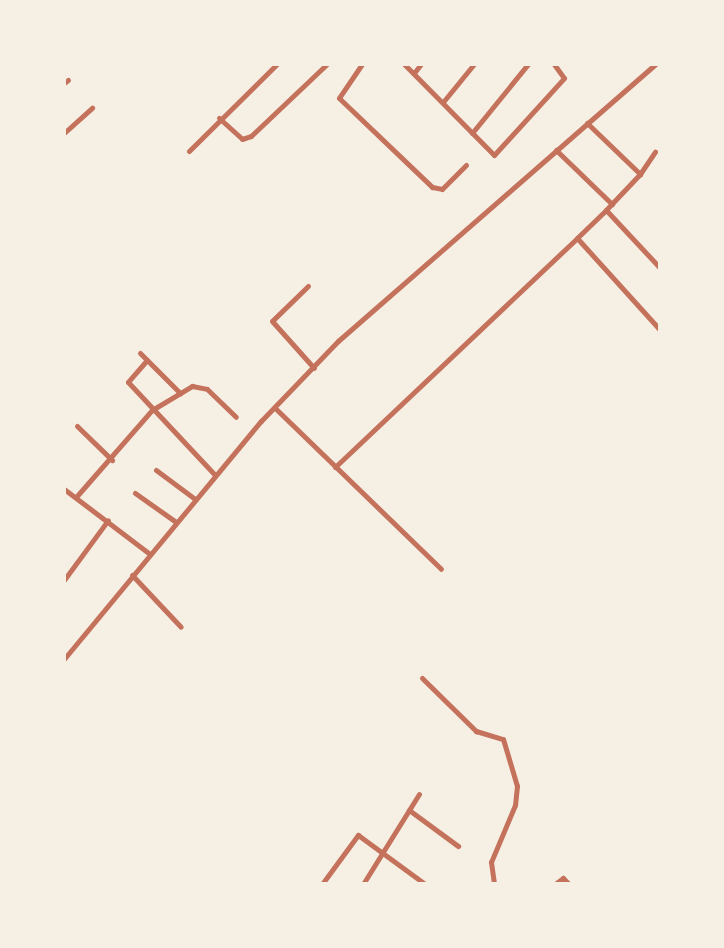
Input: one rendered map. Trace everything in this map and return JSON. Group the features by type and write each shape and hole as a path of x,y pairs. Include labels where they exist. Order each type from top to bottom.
{"street":[{"path":"189,151 277,64"},
{"path":"219,118 242,139 251,136 327,64"},
{"path":"362,64 339,98 432,187 442,189 466,165"},
{"path":"404,64 490,152 499,154 564,78 554,64"},
{"path":"414,73 421,64"},
{"path":"443,102 474,64"},
{"path":"472,133 528,64"},
{"path":"64,659 215,475 314,368 655,64"},
{"path":"64,133 92,108"},
{"path":"587,123 640,174"},
{"path":"556,150 612,204"},
{"path":"335,467 606,210 640,174 655,152"},
{"path":"606,210 660,268"},
{"path":"577,238 660,330"},
{"path":"308,286 272,321 314,368"},
{"path":"140,353 180,393"},
{"path":"147,360 127,380 215,475"},
{"path":"76,497 155,408 180,393 200,385 236,417"},
{"path":"275,408 441,569"},
{"path":"77,426 112,460"},
{"path":"156,470 195,499"},
{"path":"64,489 150,554"},
{"path":"135,493 176,522"},
{"path":"64,580 108,520"},
{"path":"132,575 181,627"},
{"path":"422,678 476,731 503,739 517,786 515,805 491,862 494,884"},
{"path":"363,884 419,794"},
{"path":"409,810 458,846"},
{"path":"322,884 353,837 383,851 425,884"},
{"path":"407,884 412,874"},
{"path":"555,884 563,878 569,884"}]}
